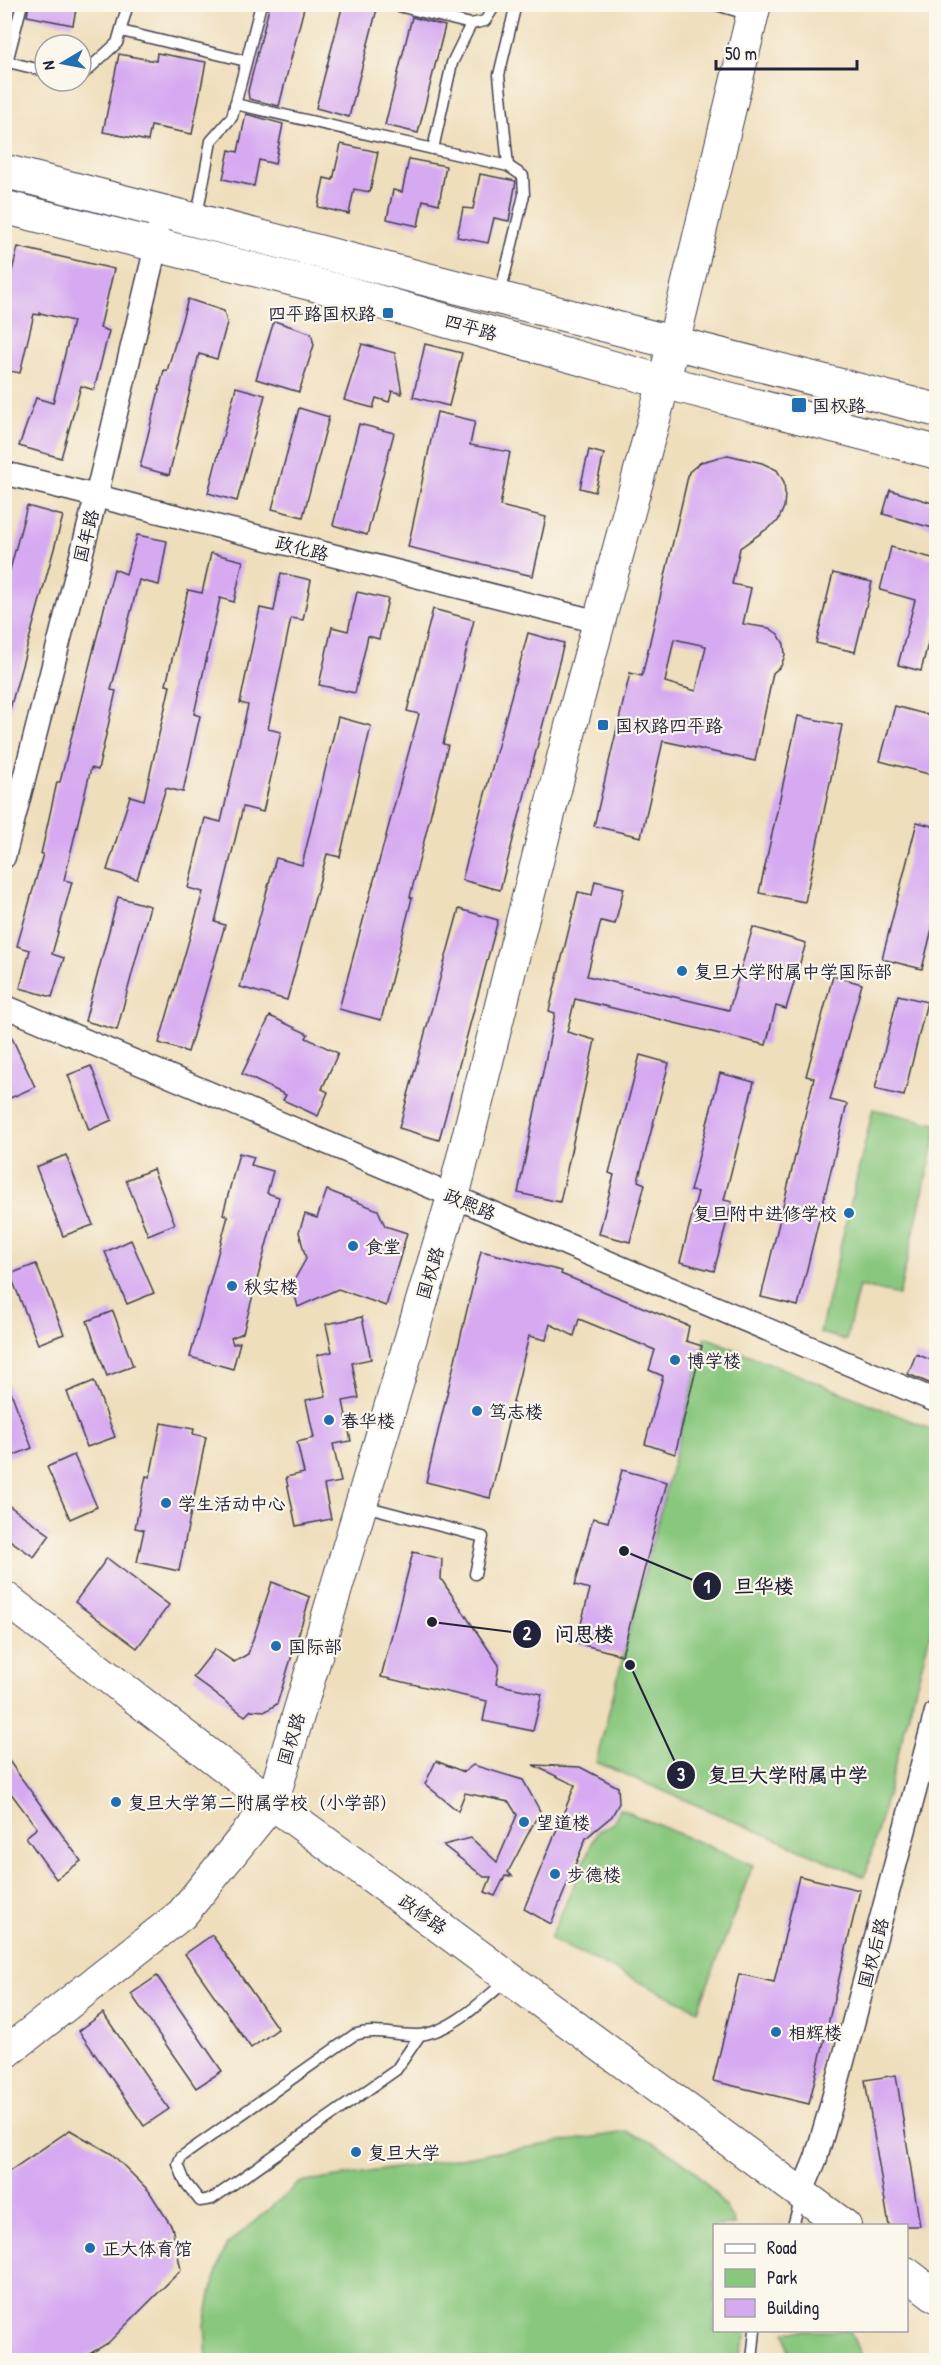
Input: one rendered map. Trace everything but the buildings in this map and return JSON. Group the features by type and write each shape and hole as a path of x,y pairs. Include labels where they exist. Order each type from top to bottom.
{"main road":[{"name":"四平路","path":"4,171 936,411"},
{"name":"四平路","path":"4,207 340,291 664,382 936,452"}],"street":[{"path":"671,344 753,10"},
{"name":"国年路","path":"4,858 96,497 156,246 158,212"},
{"name":"国权路","path":"4,2054 182,1914 272,1803 453,1197 599,622 664,382 671,344"},
{"name":"政化路","path":"4,473 599,622"},
{"name":"政熙路","path":"4,1006 936,1401"},
{"name":"政修路","path":"4,1597 272,1803 842,2224"},
{"name":"国权后路","path":"802,2192 828,2116 932,1752 936,1712"},
{"path":"908,2275 936,2296"}],"lane":[{"path":"22,4 6,62 33,68"},
{"path":"93,65 117,43 128,4"},
{"path":"196,222 211,141 232,117 261,4"},
{"path":"390,4 471,24 485,21 496,4"},
{"path":"508,166 499,75 516,4"},
{"path":"713,4 753,10"},
{"path":"433,149 452,63 471,24"},
{"path":"121,31 246,61"},
{"path":"235,104 508,166 523,176 524,195 498,300"},
{"path":"361,1505 483,1537 475,1574"},
{"path":"420,2035 396,2070 212,2199 200,2201 185,2182 178,2164 181,2157 354,2035 365,2031 420,2035 463,2018 510,1978"},
{"path":"794,2224 802,2192"},
{"path":"752,2361 755,2332"}],"green space":[{"path":"873,1109 936,1124 936,1136 899,1295 859,1286 846,1340 820,1333"},
{"path":"705,1337 936,1431 936,1612 865,1877 596,1762"},
{"path":"620,1809 753,1865 698,2010 550,1939 597,1832 613,1823"},
{"path":"626,2132 659,2146 689,2167 716,2194 734,2224 713,2224 713,2332 748,2332 738,2360 207,2360 205,2324 214,2280 226,2246 299,2183"},
{"path":"785,2332 850,2332 863,2360 791,2360"}],"place":[{"name":"四平路国权路","path":"388,313"},
{"name":"国权路","path":"799,405"},
{"name":"国权路四平路","path":"603,725"},
{"name":"复旦大学附属中学国际部","path":"682,971"},
{"name":"复旦附中进修学校","path":"849,1213"},
{"name":"食堂","path":"353,1246"},
{"name":"秋实楼","path":"232,1286"},
{"name":"博学楼","path":"675,1360"},
{"name":"笃志楼","path":"477,1411"},
{"name":"春华楼","path":"329,1420"},
{"name":"学生活动中心","path":"166,1503"},
{"name":"旦华楼","path":"624,1551"},
{"name":"问思楼","path":"432,1622"},
{"name":"国际部","path":"276,1646"},
{"name":"复旦大学附属中学","path":"630,1665"},
{"name":"复旦大学第二附属学校（小学部）","path":"116,1802"},
{"name":"望道楼","path":"524,1822"},
{"name":"步德楼","path":"555,1874"},
{"name":"相辉楼","path":"776,2032"},
{"name":"复旦大学","path":"356,2152"},
{"name":"正大体育馆","path":"90,2248"}]}
